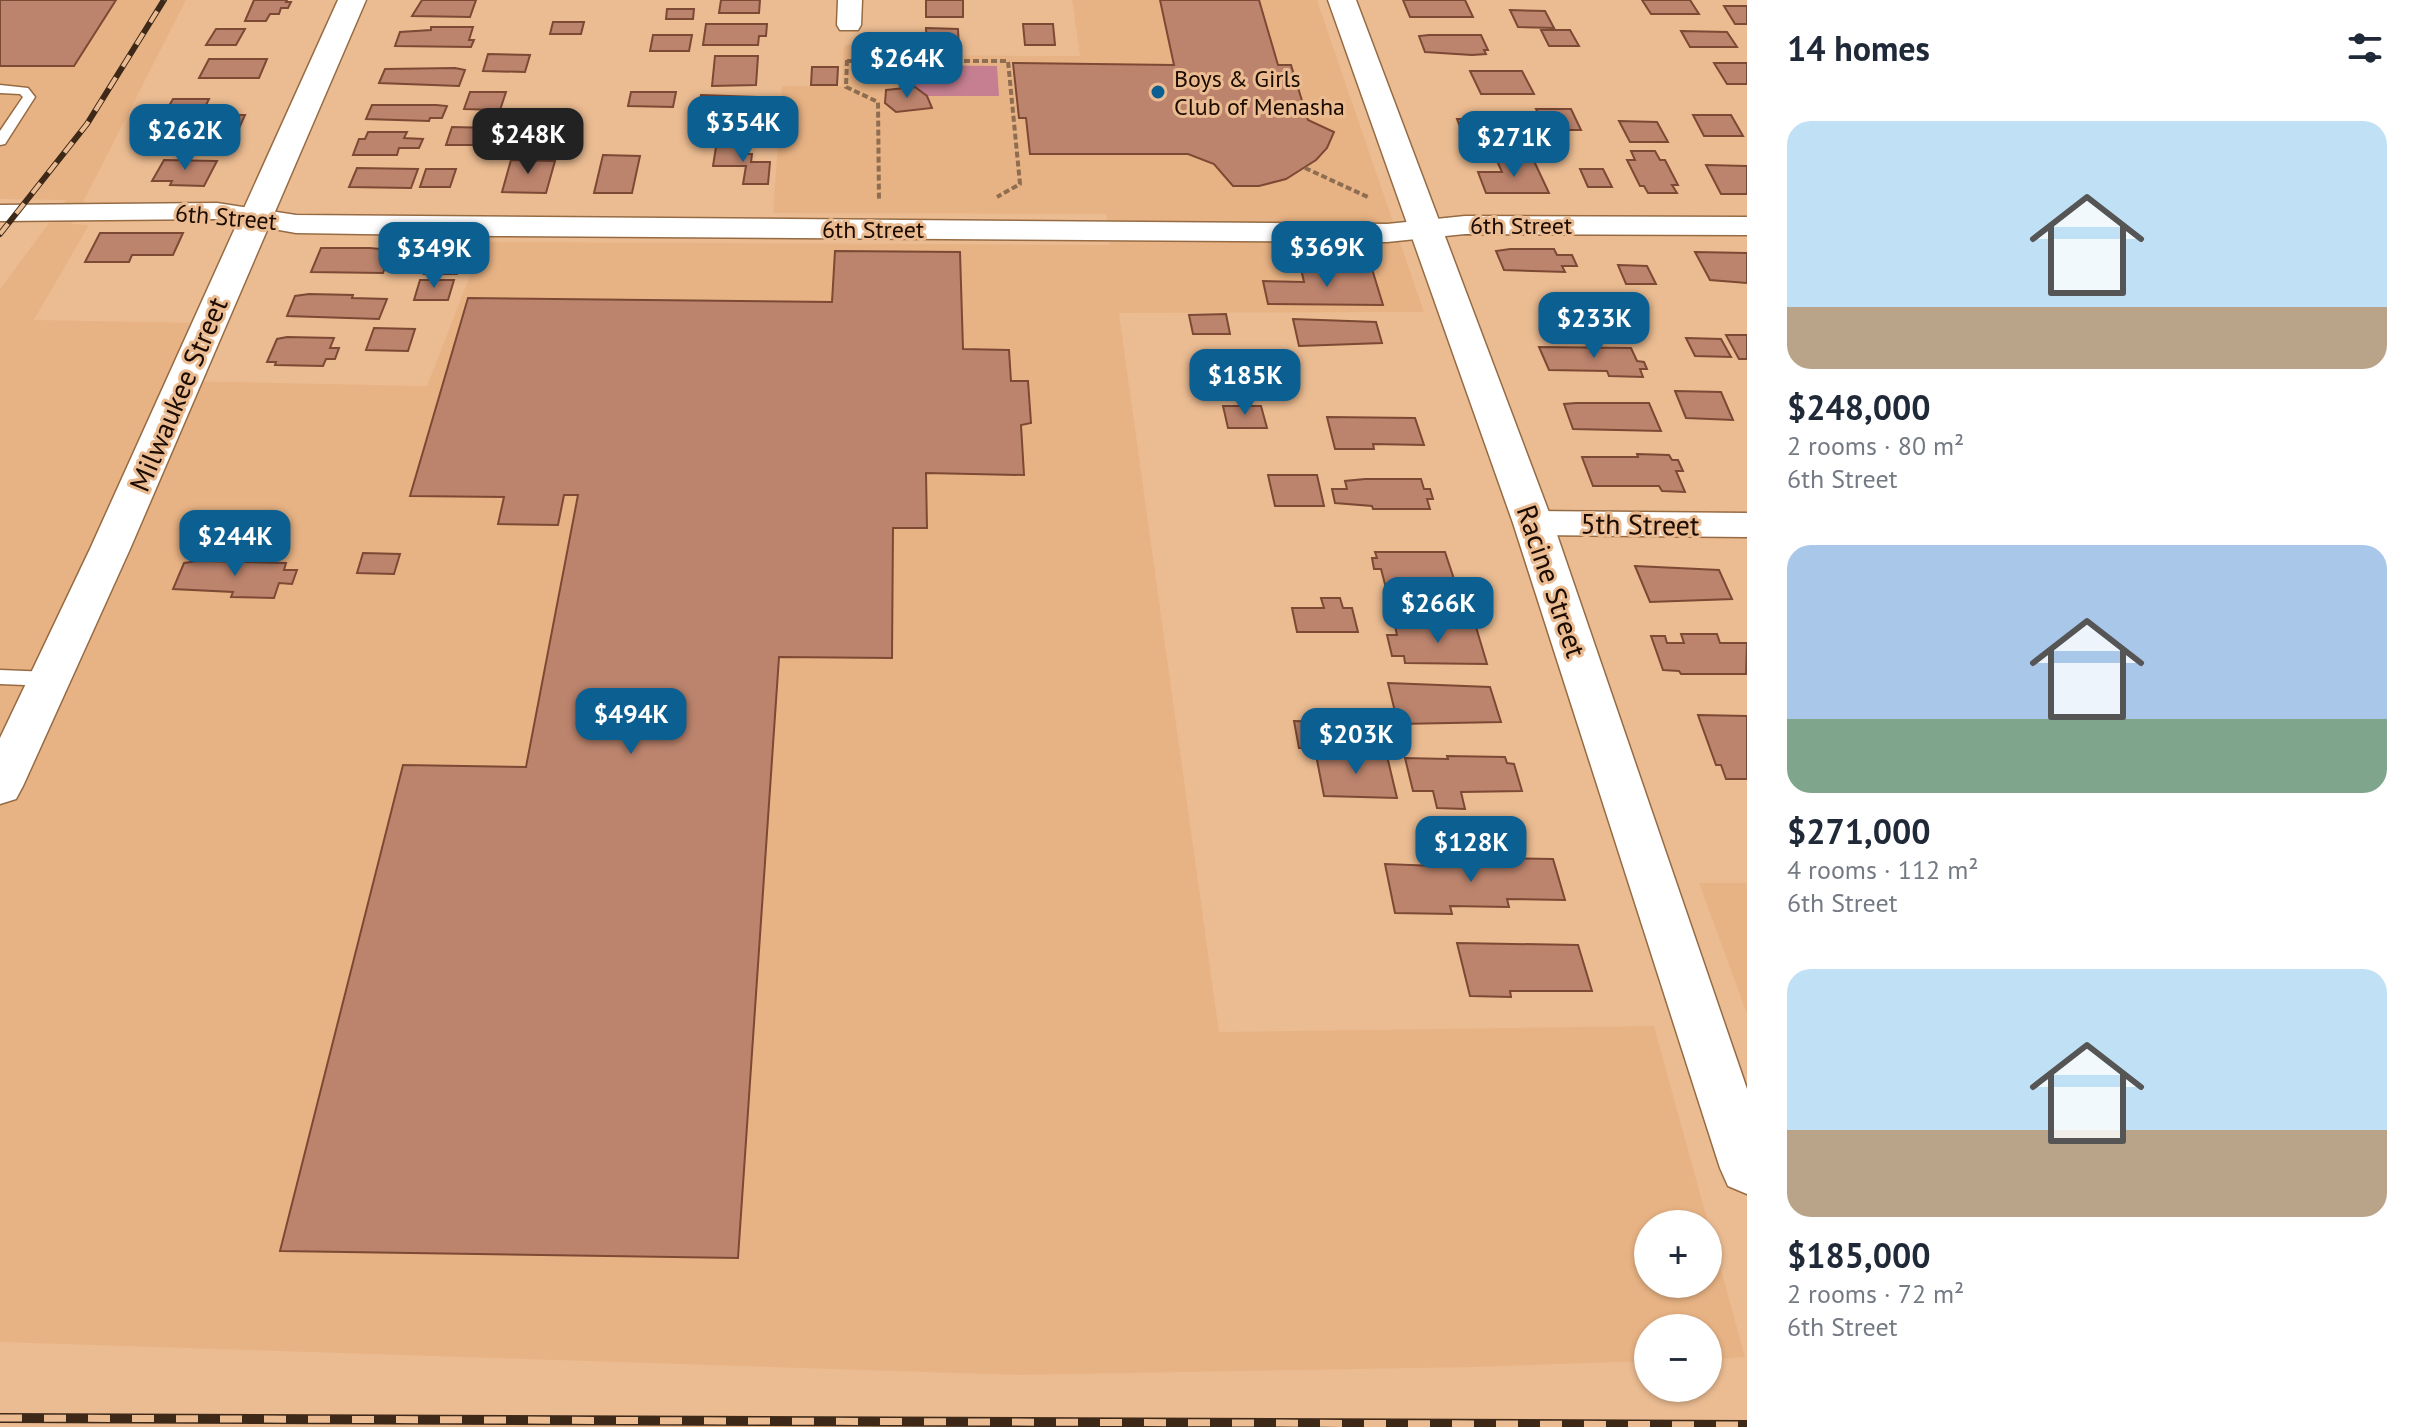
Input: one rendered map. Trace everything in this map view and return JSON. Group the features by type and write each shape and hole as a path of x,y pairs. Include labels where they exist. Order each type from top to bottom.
{"main road":[{"name":"Milwaukee Street","path":"0,786 352,0"},
{"name":"Racine Street","path":"1342,0 1533,523 1733,1088 1747,1168"}],"street":[{"path":"849,25 850,0"},
{"name":"6th Street","path":"0,213 217,211 296,224 511,227 1387,233 1481,224 1747,226"},
{"name":"5th Street","path":"1533,523 1747,525"}],"lane":[{"path":"0,89 24,91 29,97 0,141"},
{"path":"0,677 50,679"}],"path":[{"path":"847,51 846,87 878,102 879,210"},
{"path":"847,61 1008,61 1020,184 994,198"},
{"path":"1305,168 1370,198"}],"shaded area":[{"path":"0,0 186,0 72,224 89,225 34,320 207,323 184,381 427,386 483,242 1110,245 1106,214 773,213 782,86 842,86 844,46 874,40 886,55 1080,56 1072,0 1317,0 1424,312 1119,313 1219,1032 1654,1026 1705,1210 1634,1210 1634,1298 1722,1298 1722,1273 1745,1357 1722,1358 1722,1314 1634,1314 1634,1361 1018,1375 0,1342 0,289 66,200 0,199"},
{"path":"899,65 997,66 999,96 899,96"},
{"path":"1699,883 1747,883 1747,1014"}],"building":[{"path":"0,0 116,0 74,66 0,66"},
{"path":"254,0 291,2 288,8 281,8 279,14 270,14 266,21 245,21"},
{"path":"422,0 476,0 470,17 412,16"},
{"path":"721,0 760,0 759,13 719,13"},
{"path":"926,0 963,0 963,17 926,17"},
{"name":"Boys & Girls Club of Menasha","path":"1160,0 1259,0 1278,65 1291,65 1308,120 1334,132 1327,148 1316,160 1286,179 1259,186 1233,186 1214,164 1188,154 1030,154 1026,118 1019,118 1013,63 1174,65"},
{"path":"1403,0 1465,0 1473,17 1410,17"},
{"path":"1642,0 1690,0 1699,14 1651,14"},
{"path":"1724,6 1747,6 1747,24 1735,24"},
{"path":"667,9 694,9 693,19 666,19"},
{"path":"1510,10 1545,11 1554,28 1518,27"},
{"path":"553,22 584,22 581,34 550,34"},
{"path":"706,24 767,24 766,36 759,36 758,45 703,45"},
{"path":"1023,24 1053,24 1055,45 1025,45"},
{"path":"431,27 473,27 469,40 474,40 471,47 395,46 400,32 431,30"},
{"path":"926,28 958,29 959,50 927,50"},
{"path":"216,29 245,29 236,45 206,45"},
{"path":"1541,30 1570,30 1579,46 1549,46"},
{"path":"1681,31 1727,32 1737,47 1690,47"},
{"path":"653,35 692,35 689,51 650,51"},
{"path":"1481,35 1488,50 1484,50 1486,54 1472,55 1425,52 1419,36"},
{"path":"488,54 530,55 525,72 483,71"},
{"path":"715,56 758,56 756,85 712,86"},
{"path":"209,59 267,59 259,78 199,78"},
{"path":"1714,63 1747,63 1747,84 1727,84"},
{"path":"812,67 838,67 837,85 811,85"},
{"path":"385,69 465,70 459,86 379,83"},
{"path":"1470,71 1522,71 1534,94 1481,94"},
{"path":"915,87 927,96 932,108 896,112 885,103 886,90"},
{"path":"470,92 506,92 500,110 464,109"},
{"path":"631,92 676,92 673,107 628,106"},
{"path":"701,95 756,97 748,135 692,133"},
{"path":"173,99 209,99 201,115 245,115 231,146 192,145 195,140 185,140 191,128 177,128 183,116 163,116"},
{"path":"372,105 447,106 442,118 430,118 429,121 366,119"},
{"path":"1536,109 1571,109 1581,130 1546,130"},
{"path":"1693,115 1731,115 1743,136 1704,136"},
{"path":"1457,119 1515,119 1525,142 1491,142 1493,147 1468,147"},
{"path":"1619,121 1657,122 1668,142 1630,142"},
{"path":"452,127 492,128 487,145 446,145"},
{"path":"536,128 560,129 556,145 532,145"},
{"path":"368,132 407,132 404,138 423,139 419,148 399,148 397,155 353,155 359,139 365,139"},
{"path":"716,147 744,147 743,154 752,154 751,162 770,162 768,184 743,184 746,166 713,166"},
{"path":"1631,151 1655,151 1660,160 1665,160 1678,185 1672,185 1677,193 1648,193 1644,186 1640,186 1627,160 1635,160"},
{"path":"603,155 640,156 632,193 594,193"},
{"path":"164,160 217,161 204,186 152,181"},
{"path":"511,160 555,161 546,193 502,192"},
{"path":"1497,161 1534,161 1549,193 1486,193 1478,172 1502,172"},
{"path":"1706,165 1747,166 1747,194 1721,194"},
{"path":"357,168 418,169 411,188 349,187"},
{"path":"426,169 456,169 450,187 420,187"},
{"path":"1580,169 1603,169 1612,187 1588,187"},
{"path":"100,233 183,233 173,255 132,255 129,262 85,262"},
{"path":"321,248 391,250 383,273 311,272"},
{"path":"1554,249 1557,255 1572,255 1577,266 1562,266 1565,272 1504,270 1496,251"},
{"path":"835,251 960,252 963,349 1009,350 1011,381 1028,381 1031,423 1021,425 1024,475 926,473 927,528 893,528 892,658 779,657 738,1258 280,1251 403,765 526,767 578,495 564,495 558,525 498,524 504,497 410,496 468,298 832,302"},
{"path":"1695,252 1747,253 1747,283 1710,280"},
{"path":"430,254 463,254 457,274 424,274"},
{"path":"1618,265 1647,266 1656,284 1626,284"},
{"path":"1301,269 1372,269 1383,305 1268,304 1263,281 1304,282"},
{"path":"420,280 454,280 448,300 414,300"},
{"path":"309,294 387,299 379,319 287,316 295,296"},
{"path":"1226,314 1230,334 1193,334 1189,315"},
{"path":"1293,319 1376,322 1382,343 1299,346"},
{"path":"374,328 415,329 408,351 366,350"},
{"path":"1726,335 1747,335 1747,359 1739,359"},
{"path":"334,338 330,348 339,348 335,359 326,359 323,366 275,365 276,362 267,362 277,339"},
{"path":"1686,338 1721,339 1731,357 1695,356"},
{"path":"1539,347 1631,348 1637,361 1644,362 1647,369 1640,369 1643,377 1609,376 1607,371 1549,370"},
{"path":"1675,391 1721,392 1733,420 1686,418"},
{"path":"1649,403 1661,431 1573,429 1564,404"},
{"path":"1223,406 1261,406 1267,428 1228,428"},
{"path":"1327,417 1415,418 1424,445 1373,444 1374,449 1335,449"},
{"path":"1637,454 1669,455 1672,460 1678,460 1683,471 1676,471 1685,492 1662,491 1659,486 1593,486 1582,457 1638,457"},
{"path":"1268,475 1317,475 1324,506 1275,506"},
{"path":"1421,479 1424,489 1430,489 1433,499 1427,499 1430,509 1373,509 1372,506 1335,503 1332,489 1347,489 1345,481"},
{"path":"1375,552 1445,552 1457,588 1386,588 1381,569 1374,569 1372,558 1377,558"},
{"path":"363,553 400,554 394,574 357,573"},
{"path":"184,563 286,563 284,570 297,570 292,584 279,583 274,598 231,597 233,592 173,589"},
{"path":"1635,566 1719,570 1732,599 1650,602"},
{"path":"1321,598 1340,598 1343,608 1352,608 1358,632 1297,632 1292,608 1324,608"},
{"path":"1395,626 1476,627 1487,664 1405,663 1404,656 1392,656 1387,635 1397,635"},
{"path":"1681,634 1717,634 1720,643 1747,643 1746,674 1681,674 1679,671 1663,670 1651,636 1665,636 1667,643 1684,643"},
{"path":"1388,683 1490,687 1501,722 1398,724"},
{"path":"1698,715 1747,716 1747,779 1726,779 1721,765 1716,765"},
{"path":"1294,721 1338,722 1344,748 1299,748"},
{"path":"1316,755 1387,756 1397,798 1324,796"},
{"path":"1447,756 1505,757 1507,763 1514,764 1522,791 1461,792 1465,809 1437,808 1433,791 1413,791 1405,758 1448,759"},
{"path":"1435,857 1553,859 1565,900 1507,899 1509,907 1450,906 1452,914 1395,913 1385,864 1437,866"},
{"path":"1457,943 1578,945 1592,991 1510,991 1511,997 1470,996"}],"railway":[{"path":"0,234 87,124 164,0"},
{"path":"0,1418 1747,1425"}],"place":[{"name":"Boys & Girls Club of Menasha","path":"1158,92"}]}
